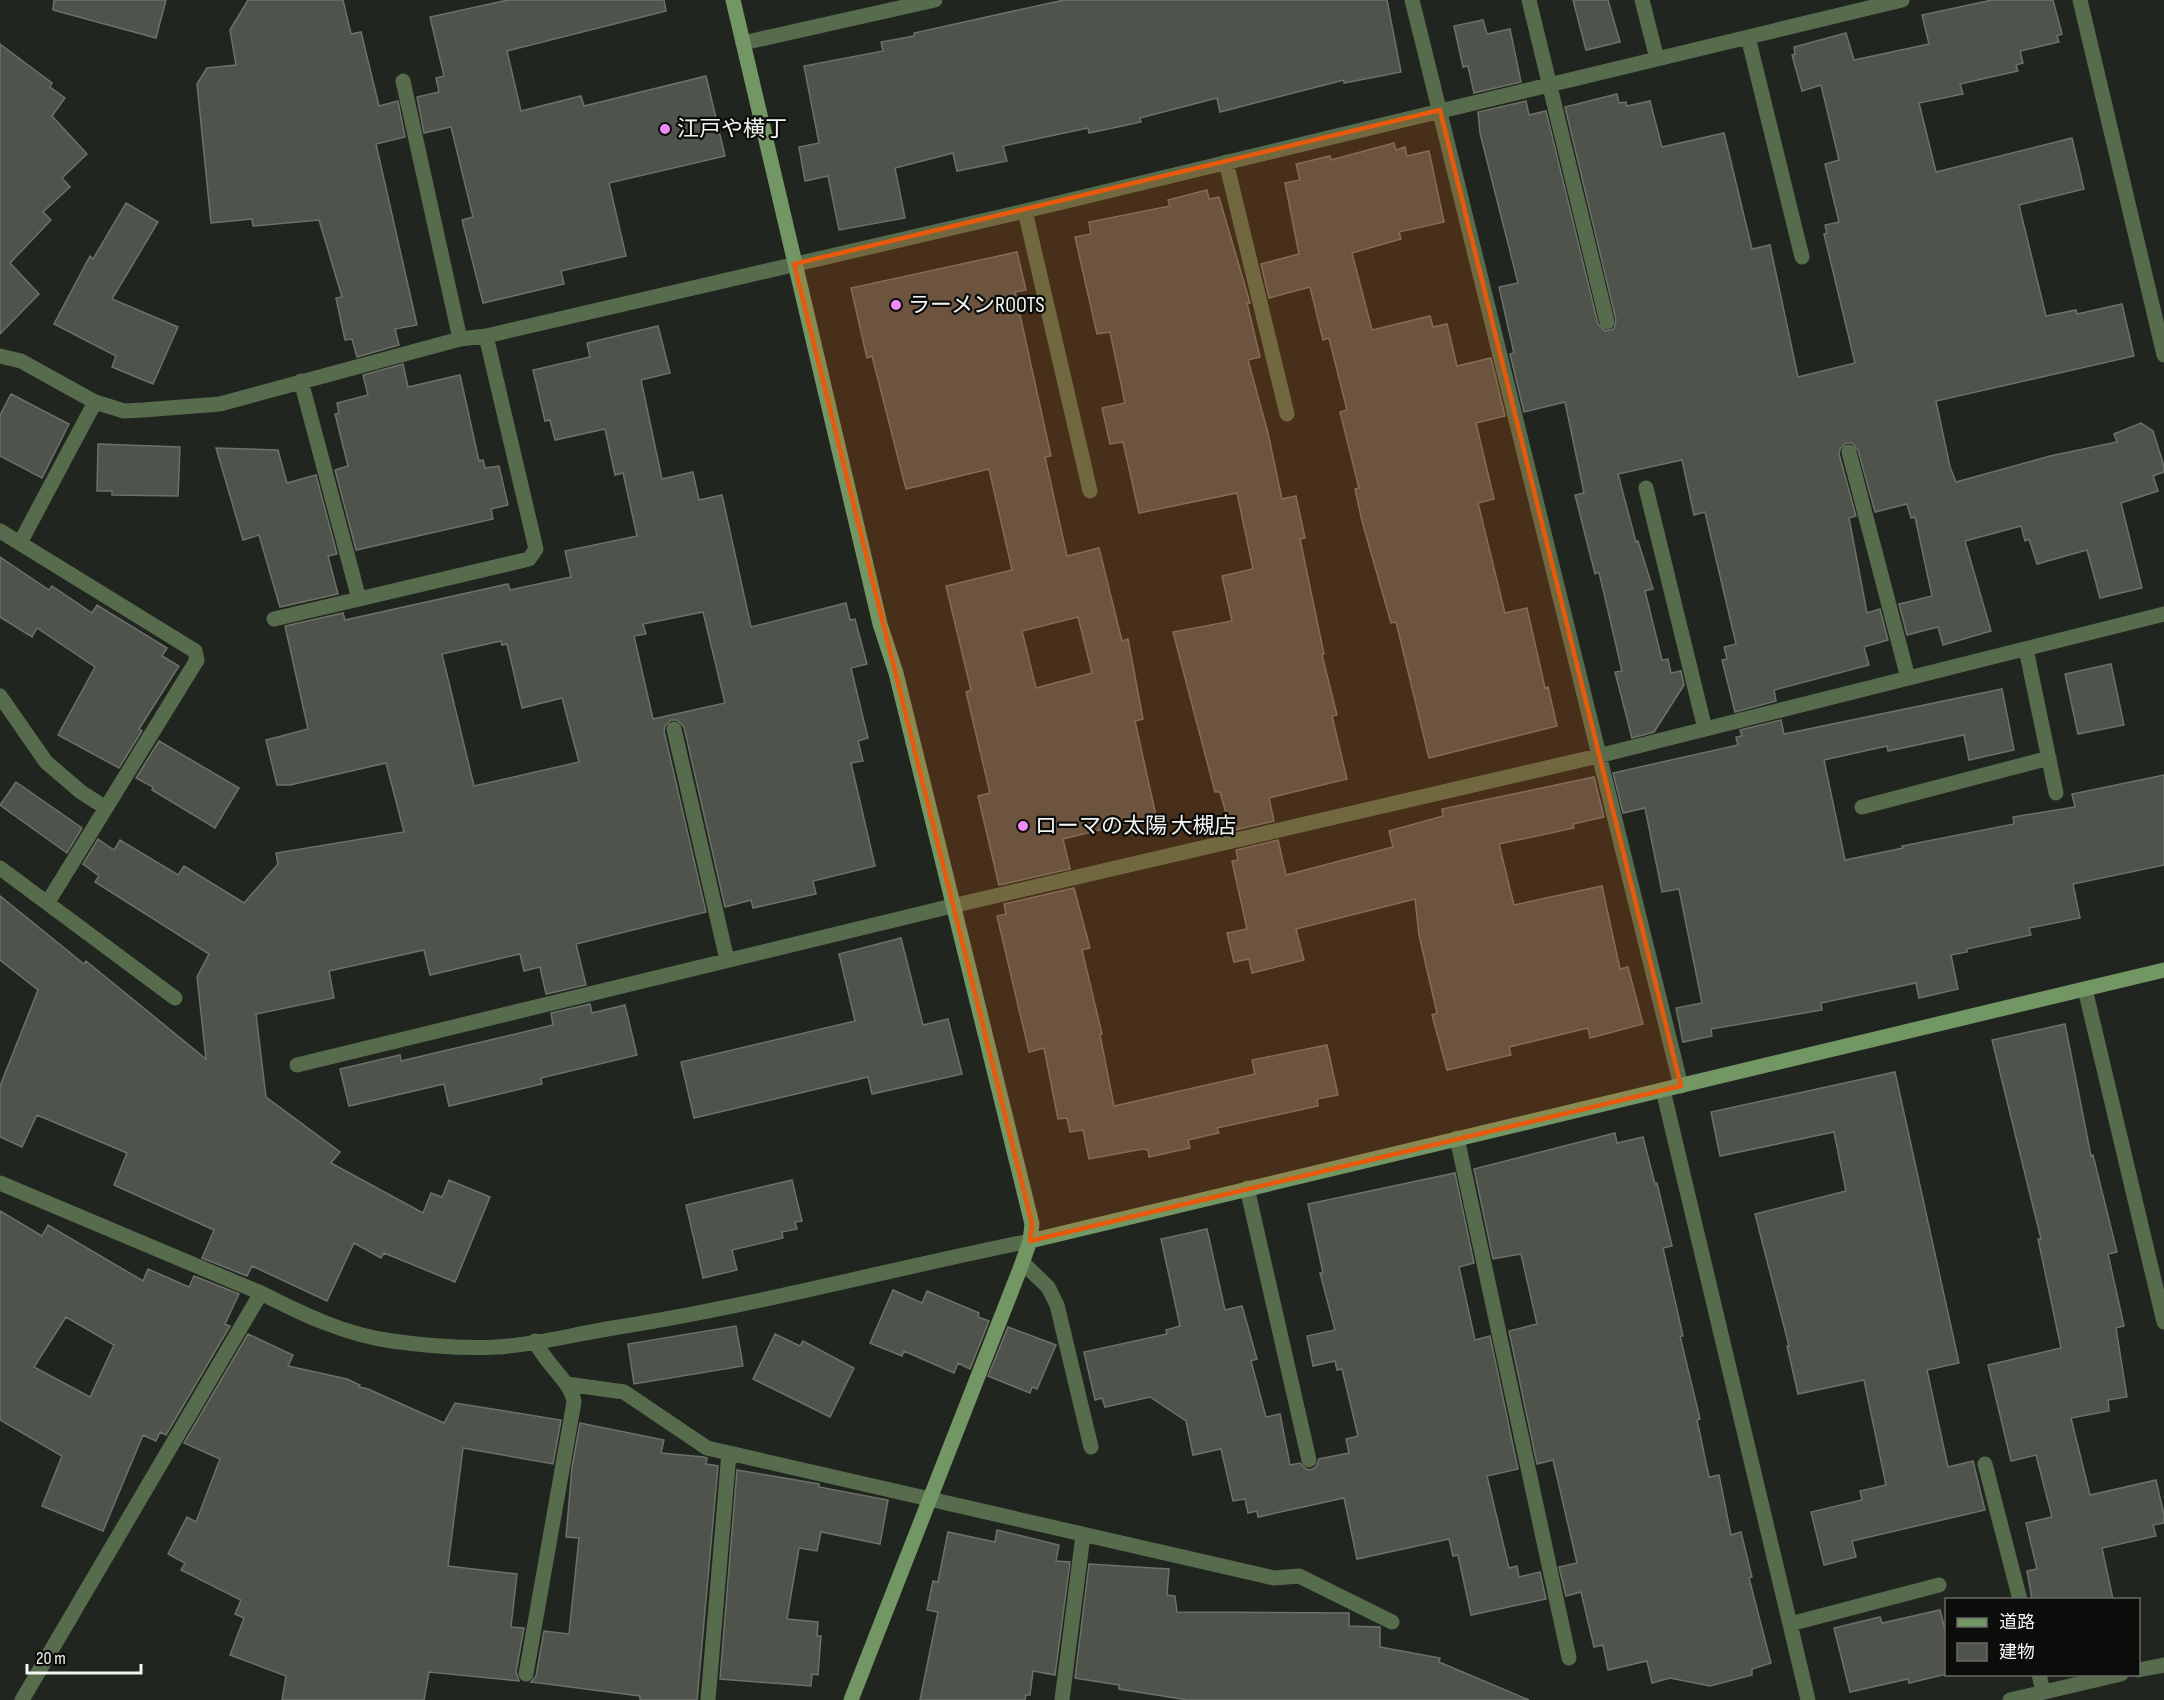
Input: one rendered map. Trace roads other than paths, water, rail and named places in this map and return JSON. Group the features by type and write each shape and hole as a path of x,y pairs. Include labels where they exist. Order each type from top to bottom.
{"street":[{"path":"733,0 880,624 896,673 952,906 1031,1210 1030,1241 1023,1263 851,1700"},
{"path":"742,42 935,0"},
{"path":"1412,0 1681,1086"},
{"path":"1529,0 1608,322"},
{"path":"1642,0 1657,59"},
{"path":"0,356 21,361 95,402 124,411 220,404 460,339 486,336 1025,211 1902,0"},
{"path":"2080,0 2164,355"},
{"path":"1748,37 1802,257"},
{"path":"403,81 460,339"},
{"path":"1226,162 1287,414"},
{"path":"1025,211 1090,491"},
{"path":"274,619 529,559 536,549 486,336"},
{"path":"301,381 359,600"},
{"path":"20,543 95,402"},
{"path":"1849,452 1908,678"},
{"path":"1646,488 1705,729"},
{"path":"0,531 195,651 197,660 48,902"},
{"path":"297,1065 952,906 1598,756 2164,614"},
{"path":"2026,649 2056,793"},
{"path":"0,696 46,762 81,792 106,808"},
{"path":"674,729 727,960"},
{"path":"1862,807 2049,758"},
{"path":"0,868 175,998"},
{"path":"0,1183 261,1293 301,1313 360,1335 391,1341 467,1348 498,1347 710,1311 896,1268 1030,1241 2164,970"},
{"path":"2085,989 2164,1322"},
{"path":"1663,1090 1808,1700"},
{"path":"1457,1138 1569,1658"},
{"path":"1247,1188 1310,1460"},
{"path":"1023,1263 1048,1287 1058,1305 1091,1448"},
{"path":"22,1700 261,1293"},
{"path":"526,1674 574,1402 572,1390 548,1364 535,1341"},
{"path":"567,1384 624,1392 707,1448 905,1491 930,1500 1274,1578 1299,1576 1392,1622"},
{"path":"708,1700 729,1454"},
{"path":"1985,1464 2020,1598"},
{"path":"1062,1700 1083,1535"},
{"path":"1790,1624 1939,1585"},
{"path":"2140,1671 2164,1665"},
{"path":"2039,1676 2043,1692"},
{"path":"2010,1700 2112,1676"}],"place":[{"name":"江戸や横丁","path":"665,129"},
{"name":"ラーメンROOTS","path":"896,305"},
{"name":"ローマの太陽 大槻店","path":"1023,826"}]}
